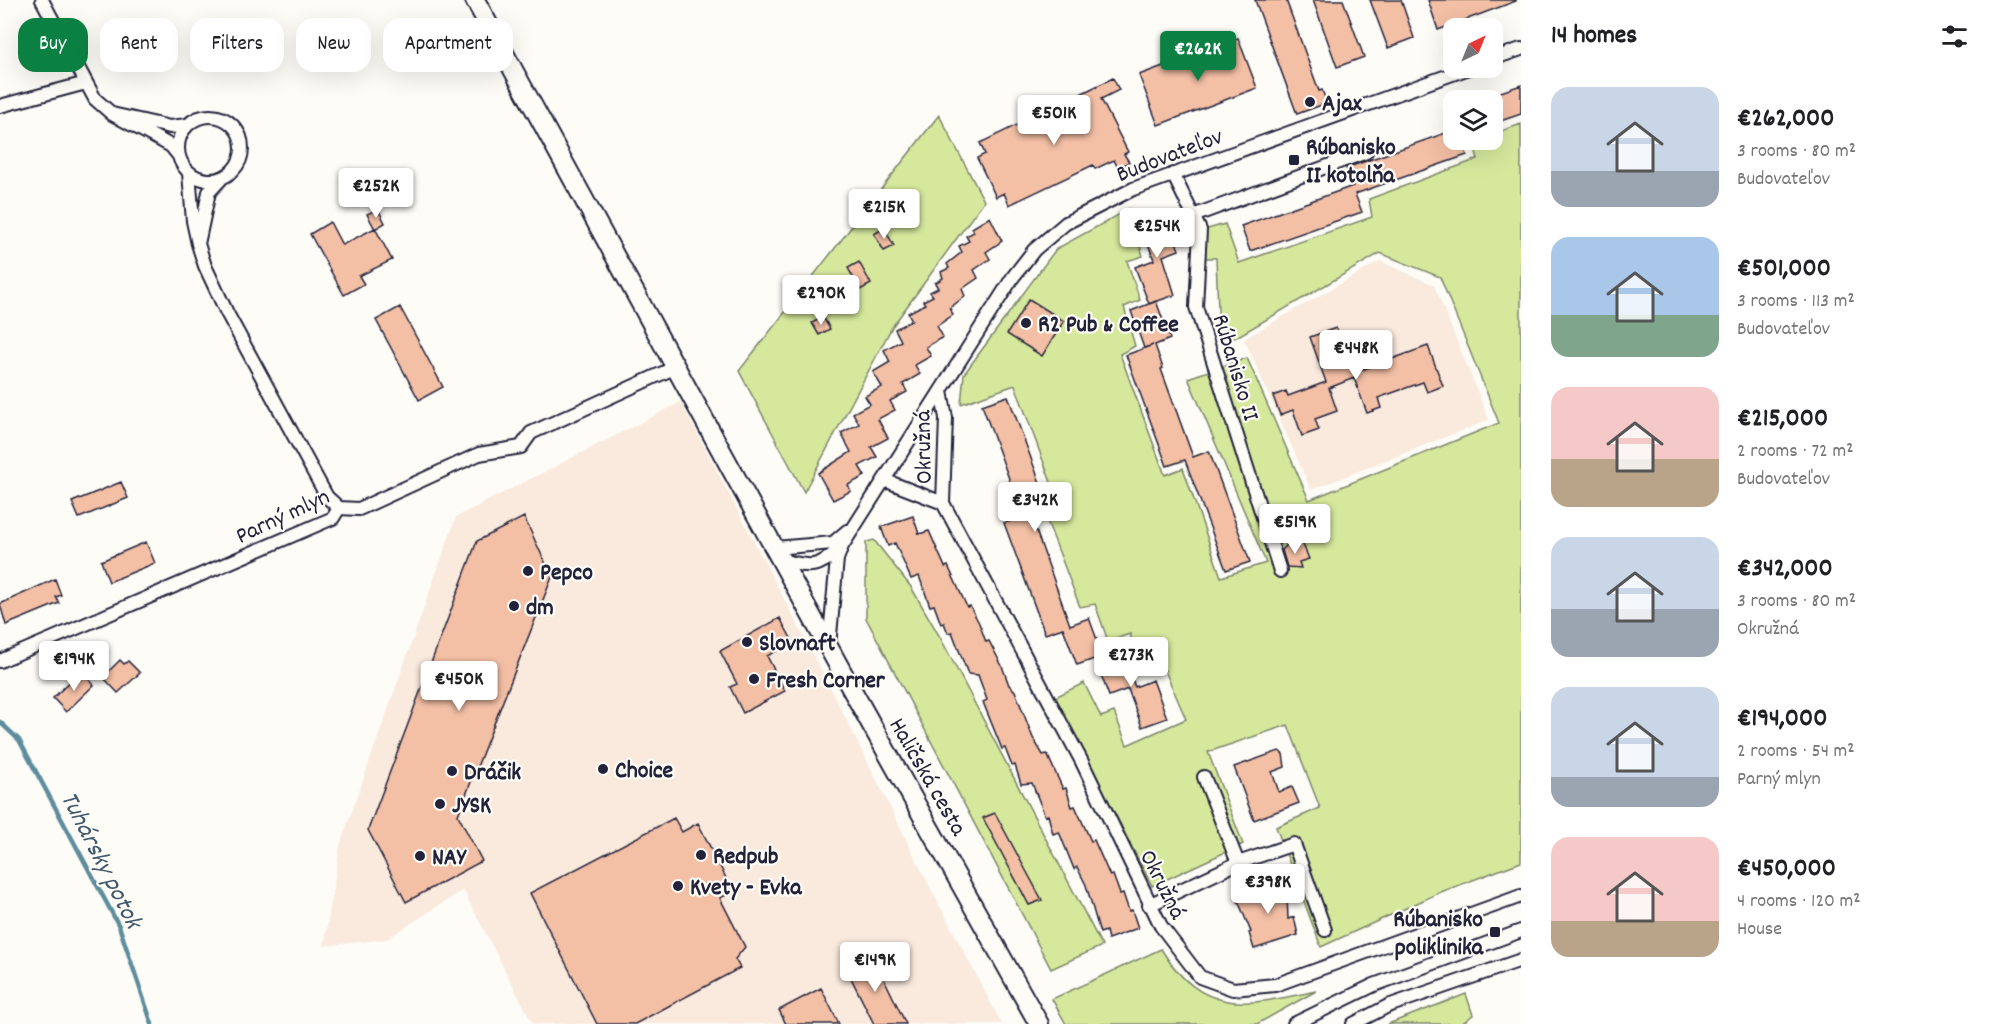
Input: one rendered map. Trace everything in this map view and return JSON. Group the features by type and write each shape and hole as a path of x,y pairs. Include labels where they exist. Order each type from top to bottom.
{"main road":[{"name":"Haličská cesta","path":"475,0 778,554 1039,1024"}],"street":[{"path":"42,0 101,107 171,146 189,173 193,221 205,266 227,313 327,497 339,508"},
{"path":"1503,55 1521,49"},
{"name":"Budovateľov","path":"830,646 837,559 842,546 1013,277 1049,235 1102,203 1173,174 1443,77"},
{"path":"0,106 86,83"},
{"path":"112,114 170,126 187,125 201,117 217,116 237,129 243,144 241,160 232,173 221,179 209,192 198,244"},
{"path":"179,156 179,138 187,125"},
{"path":"1193,216 1366,152"},
{"path":"189,173 202,180 221,179"},
{"name":"Rúbanisko II","path":"1173,174 1200,230 1196,307 1280,571"},
{"name":"Parný mlyn","path":"0,661 333,518 339,508 359,509 479,454 521,447 531,433 676,367"},
{"name":"Okružná","path":"941,391 946,418 944,503 1081,760 1149,904 1164,931 1200,977 1233,989 1275,985 1521,896"},
{"name":"Okružná","path":"884,480 944,503"},
{"name":"Budovateľov","path":"778,554 833,543 854,524"},
{"name":"Budovateľov","path":"778,554 811,567 826,561 842,546"},
{"path":"1204,777 1238,863"},
{"path":"1149,904 1238,863 1293,844 1325,930"},
{"path":"1294,1024 1374,985 1521,931"},
{"path":"1353,1024 1388,1006 1521,960"}],"shaded area":[{"path":"1380,261 1434,285 1489,420 1311,490 1244,339"},
{"path":"681,402 1002,1024 533,1024 463,890 387,939 324,946 340,845 456,517"}],"green space":[{"path":"939,115 984,201 892,327 804,492 739,371"},
{"path":"1521,124 1521,862 1441,892 1321,947 1276,827 1320,808 1288,725 1208,752 1243,844 1152,886 1055,697 1084,683 1101,717 1114,712 1127,745 1186,719 1162,664 1142,670 1130,634 1108,641 1095,604 1080,607 1046,518 1062,512 1015,385 961,404 964,374 1056,249 1129,209 1143,256 1127,261 1140,300 1124,307 1135,346 1120,354 1165,475 1183,468 1221,577 1266,563 1188,378 1247,358 1309,500 1499,423 1440,277 1380,253 1235,338 1219,335 1216,258 1205,258 1204,230 1225,224 1239,263 1372,217 1369,199 1478,159 1476,150 1503,150 1503,130"},
{"path":"874,540 911,587 940,637 1102,946 1051,969 866,618 866,542"},
{"path":"1161,949 1177,971 1193,986 1210,996 1228,1001 1269,1000 1316,991 1257,1024 1066,1024 1052,999"},
{"path":"1466,994 1473,1015 1461,1024 1388,1024"}],"building":[{"path":"1255,0 1286,0 1319,91 1322,90 1327,103 1297,114"},
{"path":"1313,0 1343,0 1364,57 1337,67"},
{"path":"1370,0 1401,0 1414,38 1388,48"},
{"path":"1428,0 1516,0 1470,18 1443,18 1443,28 1438,30"},
{"path":"1238,38 1257,88 1158,125 1139,75"},
{"path":"1113,78 1119,90 1101,99 1128,152 1124,154 1129,162 1118,168 1114,160 1095,169 1093,165 1009,205 1004,193 996,197 977,158 985,154 980,143"},
{"path":"1521,85 1521,114 1503,120 1503,91"},
{"path":"1443,134 1443,150 1465,150 1467,155 1355,194 1362,212 1250,251 1241,226 1353,186 1346,168"},
{"path":"378,209 385,223 375,229 367,214"},
{"path":"1165,213 1179,250 1163,256 1175,295 1149,304 1135,267 1154,260 1140,222"},
{"path":"990,217 1002,241 986,252 990,259 974,270 978,278 962,289 965,296 950,308 953,315 937,326 943,337 926,347 931,356 915,365 920,374 903,384 907,392 890,401 895,410 878,419 888,438 871,447 877,457 859,466 865,476 848,485 851,491 833,500 818,473 851,452 841,433 859,424 853,413 870,404 865,396 882,387 873,372 890,362 884,350 901,341 895,329 912,320 908,313 925,304 923,301 933,296 930,292 938,288 935,283 943,278 941,272 949,268 947,264 962,252 959,246 969,241 966,236 974,232 972,228"},
{"path":"330,222 342,245 375,228 392,260 359,276 364,284 344,295 310,234"},
{"path":"884,228 894,246 884,251 874,234"},
{"path":"859,262 871,284 860,290 848,268"},
{"path":"1029,299 1064,321 1042,356 1007,334"},
{"path":"1156,301 1170,339 1155,345 1163,368 1161,369 1193,457 1209,451 1250,562 1226,570 1185,460 1167,466 1126,355 1153,345 1144,348 1131,311"},
{"path":"400,307 443,387 419,400 376,320"},
{"path":"823,317 830,329 819,335 812,323"},
{"path":"1336,328 1353,373 1428,346 1443,386 1427,392 1423,382 1378,398 1381,408 1367,413 1354,378 1329,388 1337,411 1315,419 1319,430 1302,436 1293,410 1280,415 1273,396 1286,391 1288,396 1326,382 1310,337"},
{"path":"1008,396 1049,507 1026,515 1030,514 1070,625 1089,618 1103,656 1077,665 1063,628 1045,634 1004,523 1023,517 982,405"},
{"path":"121,482 128,498 79,518 72,502"},
{"path":"913,516 919,534 929,531 945,567 948,566 967,607 970,606 986,642 989,641 1009,685 1015,691 1033,738 1043,755 1047,754 1063,789 1066,788 1072,807 1075,806 1091,841 1094,840 1110,876 1113,875 1120,894 1123,893 1138,928 1108,939 1106,931 1100,933 1086,885 1077,867 1074,869 1059,832 1053,834 1048,815 1045,816 1032,783 1021,784 1015,765 1012,766 1005,748 1002,749 983,702 987,700 978,675 968,674 952,632 948,633 944,623 941,624 934,605 930,606 919,576 911,579 895,543 888,546 881,527"},
{"path":"524,517 552,577 458,815 482,861 406,902 368,830 477,541"},
{"path":"1292,540 1293,546 1302,542 1309,559 1299,562 1301,568 1287,567 1282,550"},
{"path":"146,542 155,563 109,582 101,561"},
{"path":"55,579 61,595 56,597 59,603 6,625 0,604"},
{"path":"780,618 793,642 767,656 785,691 743,713 730,687 737,684 720,651"},
{"path":"1121,649 1135,687 1153,680 1167,718 1142,727 1128,689 1109,696 1095,659"},
{"path":"120,660 124,664 128,661 140,673 118,693 103,677"},
{"path":"81,671 94,685 66,712 53,698"},
{"path":"1279,751 1283,754 1285,767 1272,772 1279,792 1292,787 1299,803 1254,820 1234,767"},
{"path":"995,813 1042,900 1029,905 983,818"},
{"path":"674,818 682,832 698,823 733,892 720,898 745,947 735,959 740,968 635,1024 597,1024 530,893"},
{"path":"1282,880 1285,897 1287,896 1288,919 1294,917 1298,935 1254,949 1249,933 1251,932 1236,896"},
{"path":"873,956 906,1024 874,1024 846,968"},
{"path":"821,988 839,1024 786,1024 779,1010"}],"waterway":[{"name":"Tuhársky potok","path":"0,722 19,740 119,926 152,1024"}],"place":[{"name":"Ajax","path":"1310,102"},
{"name":"Rúbanisko II kotolňa","path":"1294,160"},
{"name":"R2 Pub & Coffee","path":"1026,323"},
{"name":"Pepco","path":"528,571"},
{"name":"dm","path":"514,606"},
{"name":"Slovnaft","path":"747,642"},
{"name":"Fresh Corner","path":"754,679"},
{"name":"Choice","path":"603,769"},
{"name":"Dráčik","path":"452,771"},
{"name":"JYSK","path":"440,804"},
{"name":"Redpub","path":"701,855"},
{"name":"NAY","path":"420,856"},
{"name":"Kvety - Evka","path":"678,886"},
{"name":"Rúbanisko poliklinika","path":"1495,932"}]}
